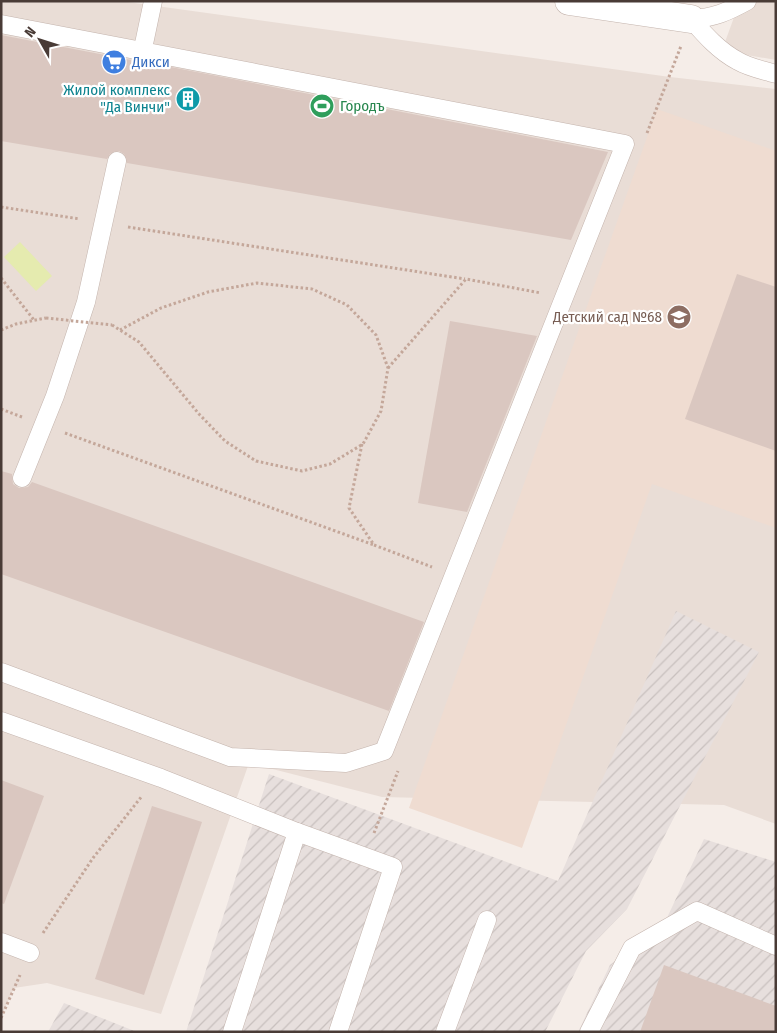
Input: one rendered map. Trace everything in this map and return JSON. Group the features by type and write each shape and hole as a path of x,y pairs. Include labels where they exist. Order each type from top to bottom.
{"street":[{"path":"569,1 691,19"}],"lane":[{"path":"141,55 153,1"},
{"path":"691,19 708,18 728,12 747,1"},
{"path":"691,19 712,43 738,61 756,69 776,74"},
{"path":"1,24 141,55 625,144 384,751 346,763 230,757 1,672"},
{"path":"22,478 55,396 86,302 117,161"},
{"path":"1,721 161,778 392,867 338,1032"},
{"path":"232,1032 297,832"},
{"path":"589,1032 632,948 697,911 776,946"},
{"path":"445,1032 487,920"},
{"path":"1,942 30,953"}],"path":[{"path":"1,207 466,279"},
{"path":"1,278 34,320"},
{"path":"120,330 161,308 208,292 257,283 312,289 347,305 376,334 388,368 382,411 362,444 349,508 374,545"},
{"path":"1,330 16,324 46,318 112,325 139,342 199,414 225,440 256,461 302,471 330,464 362,444"},
{"path":"1,409 454,576"},
{"path":"1,1018 30,953 93,858 142,797 161,778"}],"shaded area":[{"path":"1,1 120,1 670,77 776,89 776,824 724,805 382,797 249,763 161,1014 47,983 14,988 1,1017"},
{"path":"740,1 776,1 776,60 729,52 725,42"},
{"name":"Детский сад №68","path":"657,109 776,151 776,528 652,484 522,848 409,808"},
{"path":"676,611 759,652 627,909 586,951 545,1032 186,1032 269,774 558,881"},
{"path":"704,839 776,862 776,1032 578,1032 610,965 665,922"},
{"path":"64,1003 137,1032 48,1032"}],"green space":[{"path":"20,242 52,276 36,291 4,257"}],"building":[{"name":"Жилой комплекс \"Да Винчи\"","path":"1,35 131,60 134,66 139,68 145,68 150,63 608,152 571,240 127,163 124,154 119,151 110,154 107,159 1,141"},
{"path":"737,274 776,287 776,451 685,419"},
{"path":"450,321 537,336 467,512 418,503"},
{"path":"1,471 12,474 13,484 19,488 28,487 32,482 424,622 389,711 1,574"},
{"path":"1,780 44,796 4,904 1,903"},
{"path":"152,806 202,822 144,995 95,979"},
{"path":"664,965 776,1006 776,1032 640,1032"}],"place":[{"name":"Дикси","path":"114,62"},
{"name":"Жилой комплекс \"Да Винчи\"","path":"188,99"},
{"name":"Городъ","path":"322,106"},
{"name":"Детский сад №68","path":"679,317"}]}
